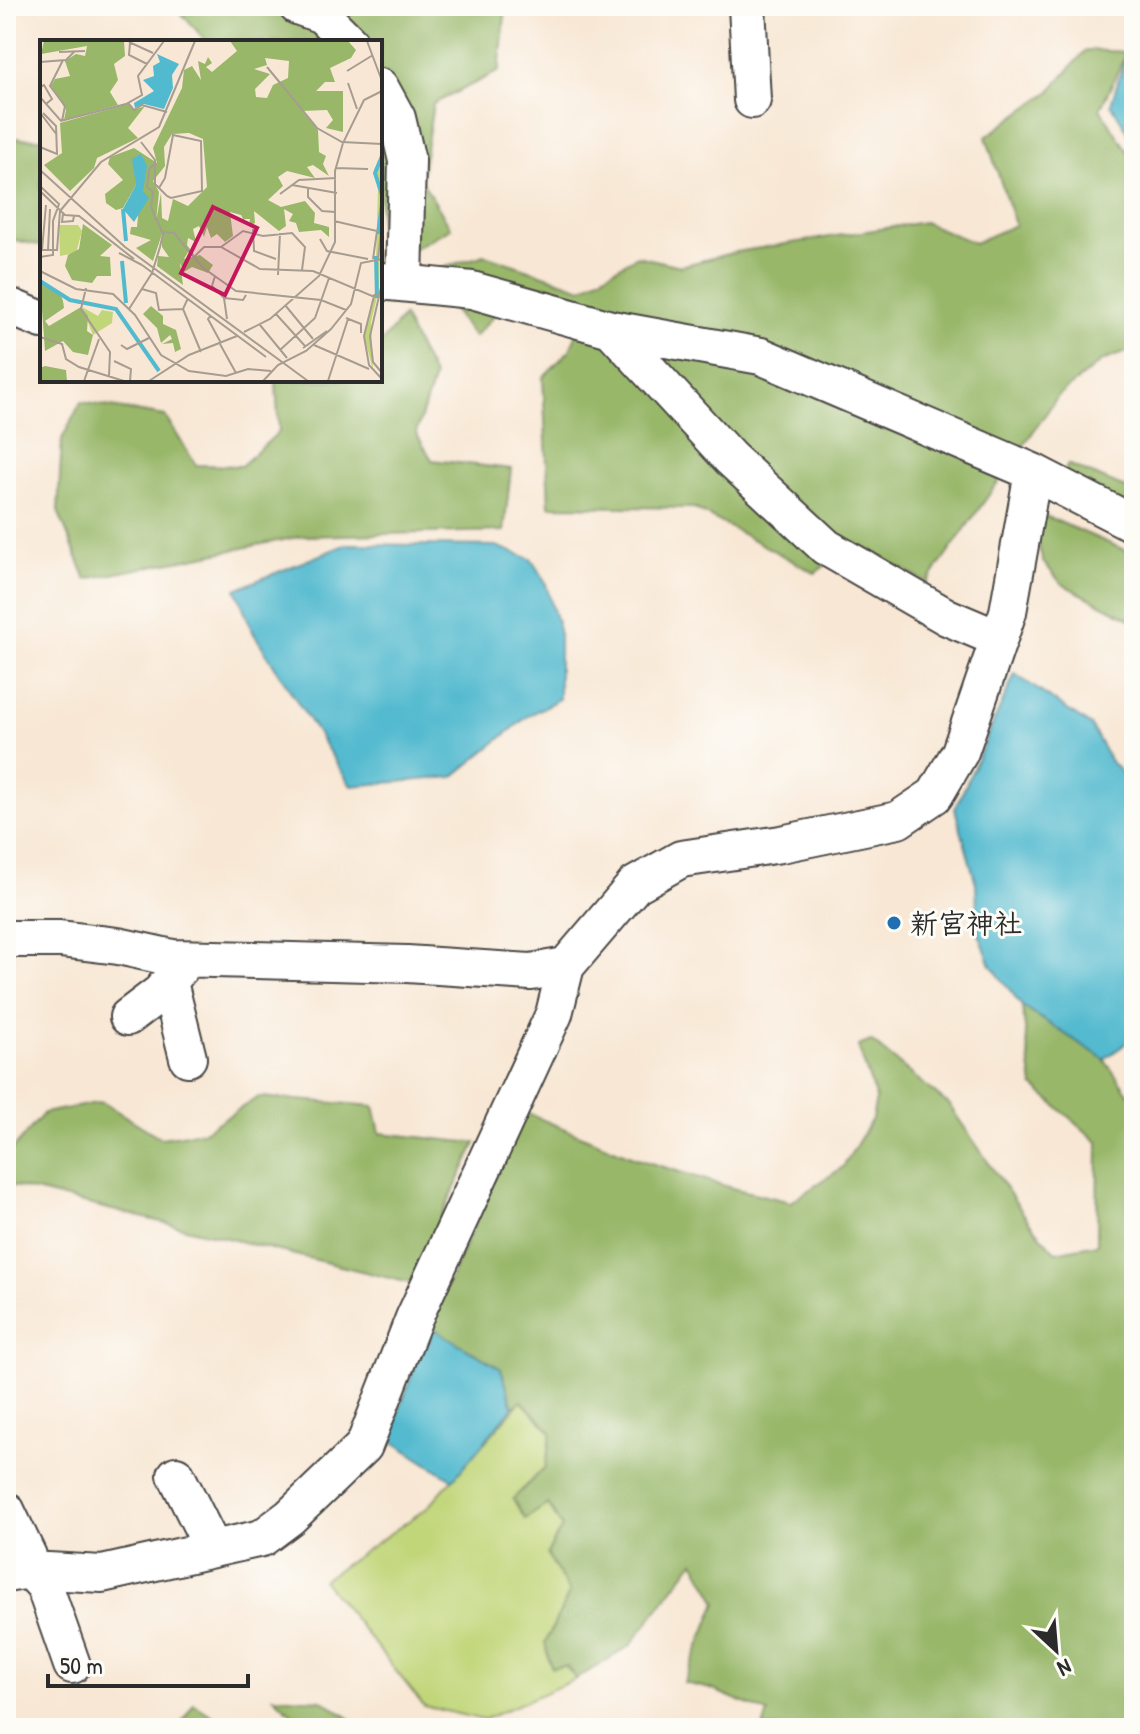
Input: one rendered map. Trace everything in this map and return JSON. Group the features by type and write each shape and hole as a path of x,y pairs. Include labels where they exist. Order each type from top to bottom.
{"street":[{"path":"297,6 322,15 347,40"},
{"path":"747,6 752,100"},
{"path":"382,91 397,118 407,161 392,282 472,290 611,329 761,356 1033,472 1134,524"},
{"path":"6,305 40,319"},
{"path":"611,329 730,458 826,547 947,617 999,639"},
{"path":"18,1572 102,1574 262,1538 290,1517 364,1446 414,1318 554,1014 566,966 635,885 681,859 781,844 898,820 935,795 960,752 1008,612 1033,472"},
{"path":"6,939 60,939 178,970 407,964 531,972 566,966"},
{"path":"128,1017 161,992 178,970"},
{"path":"178,970 188,1058"},
{"path":"176,1475 213,1549"},
{"path":"6,1510 28,1556 18,1572"},
{"path":"18,1572 44,1585 72,1665"}],"green space":[{"path":"175,6 506,6 499,71 433,104 421,180 451,228 382,266 382,40 205,40"},
{"path":"1086,50 1127,52 1100,109 1134,161 1134,349 1102,361 1059,395 927,583 855,543 815,573 694,508 549,506 543,377 570,350 577,333 544,291 519,289 474,337 451,307 444,267 485,255 582,288 637,256 681,266 736,252 924,222 974,243 1015,225 986,137 1049,92"},
{"path":"6,138 40,139 40,246 6,238"},
{"path":"403,317 434,377 416,433 432,460 511,469 504,531 303,536 86,579 58,511 62,439 81,402 165,416 196,465 241,466 279,432 276,383 382,382 382,342"},
{"path":"1068,464 1134,492 1134,516 1061,478"},
{"path":"1029,509 1134,554 1134,621 1062,584 1043,562"},
{"path":"1022,1006 1104,1059 1134,1101 1134,1728 763,1728 768,1713 711,1689 684,1683 717,1602 694,1561 630,1646 576,1679 568,1666 551,1668 545,1643 570,1592 547,1554 562,1527 548,1504 525,1519 513,1499 545,1467 552,1432 522,1401 513,1407 501,1369 429,1326 524,1112 638,1159 732,1188 791,1202 843,1167 872,1119 876,1099 858,1046 871,1041 949,1105 1030,1223 1055,1252 1097,1244 1098,1142 1033,1086"},
{"path":"259,1097 374,1106 380,1133 476,1143 410,1283 6,1184 6,1157 44,1113 102,1102 161,1138 202,1132"},
{"path":"521,1401 552,1433 545,1467 548,1504 562,1527 547,1554 570,1592 545,1643 576,1679 483,1720 424,1706 323,1580 427,1508"},
{"path":"274,1697 322,1700 364,1728 307,1728"},
{"path":"194,1704 231,1728 178,1728"}],"water":[{"path":"1134,48 1134,142 1111,104 1127,52"},
{"path":"347,544 496,546 531,559 545,581 559,630 559,699 528,716 453,777 351,786 253,632 236,589"},
{"path":"1015,674 1091,726 1111,762 1134,786 1134,1038 1104,1059 1022,1006 991,965 978,931 976,883 955,809"},
{"path":"429,1326 501,1369 513,1407 453,1480 389,1439"}],"place":[{"name":"新宮神社","path":"894,923"}]}
